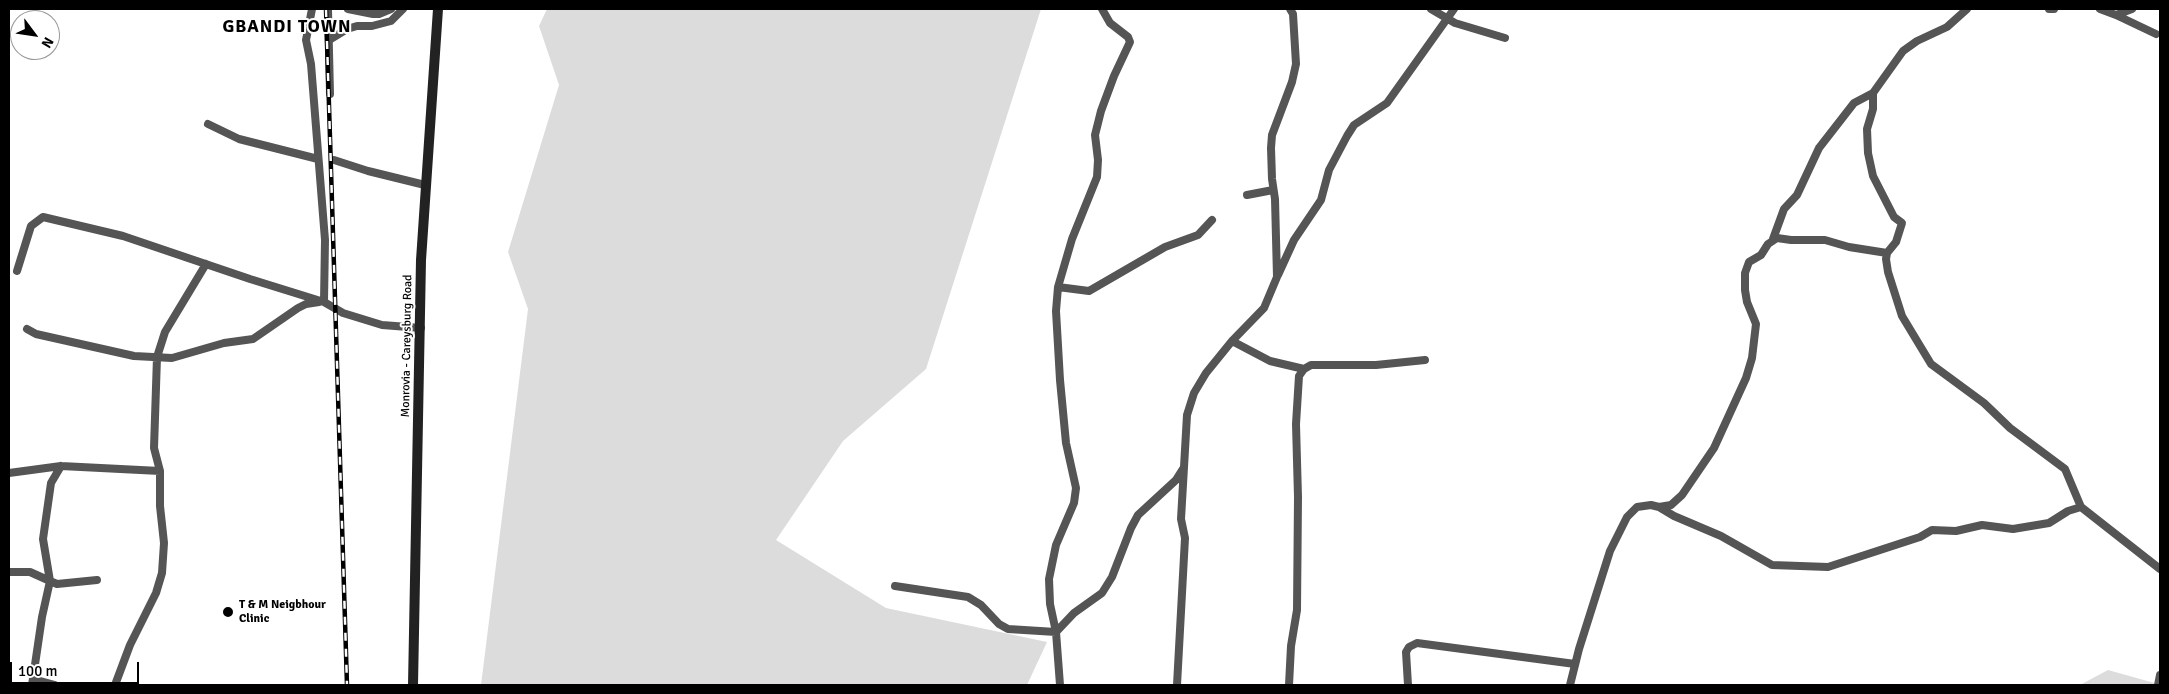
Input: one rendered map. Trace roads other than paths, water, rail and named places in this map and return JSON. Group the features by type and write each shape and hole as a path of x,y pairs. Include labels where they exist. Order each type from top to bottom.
{"main road":[{"name":"Monrovia - Careysburg Road","path":"413,685 425,185 438,9"}],"street":[{"path":"312,9 306,40 311,64 325,240 324,302"},
{"path":"328,9 330,94"},
{"path":"348,9 379,14 391,9"},
{"path":"329,40 356,26 372,26 391,21 402,9"},
{"path":"1060,685 1056,632 1050,604 1049,579 1056,544 1074,503 1076,488 1066,443 1060,380 1056,311 1058,287 1072,239 1097,177 1098,160 1095,135 1101,111 1114,76 1129,46 1128,37 1110,23 1102,9"},
{"path":"1277,277 1272,134 1292,82 1296,64 1293,14 1290,9"},
{"path":"1431,9 1455,23 1505,38"},
{"path":"1177,685 1185,538 1181,519 1180,480 1184,467 1187,415 1194,393 1206,372 1232,341 1264,308 1294,240 1321,200 1329,170 1346,136 1354,125 1387,103 1454,9"},
{"path":"1659,507 1677,501 1699,472 1714,448 1746,378 1752,358 1756,324 1744,290 1745,273 1752,259 1761,255 1764,248 1773,239 1784,209 1797,195 1819,148 1854,103 1873,93 1904,50 1947,27 1967,9"},
{"path":"2049,9 2054,9"},
{"path":"2100,9 2156,34"},
{"path":"2116,15 2132,9"},
{"path":"1873,93 1874,109 1867,129 1868,153 1873,176 1894,217 1902,223 1896,242 1887,253 1888,272 1902,316 1931,364 1984,403 2010,428 2065,470 2081,507 2160,569"},
{"path":"208,124 239,139 318,159"},
{"path":"334,160 368,171 425,185"},
{"path":"1246,195 1273,190"},
{"path":"17,271 31,226 42,217 123,236 324,302 343,314 382,326 421,328"},
{"path":"1058,287 1089,291 1165,247 1198,235 1212,220"},
{"path":"1773,239 1825,240 1849,247 1887,253"},
{"path":"115,685 130,645 156,593 162,573 164,543 160,506 160,471 154,448 157,357 165,332 206,264"},
{"path":"27,329 36,334 134,356 172,358 224,343 253,339 306,304 324,302"},
{"path":"1232,341 1270,362 1304,369"},
{"path":"1289,685 1291,646 1297,610 1297,407 1299,376 1304,369 1311,365 1376,365 1425,360"},
{"path":"9,473 61,466 160,471"},
{"path":"55,685 33,682 42,617 50,581 44,539 51,483 61,466"},
{"path":"895,586 968,598 981,605 999,624 1008,629 1056,632 1074,614 1102,593 1112,578 1130,528 1138,515 1180,480"},
{"path":"1570,685 1610,551 1623,525 1637,507 1651,505 1659,507 1674,516 1721,536 1772,565 1828,567 1920,537 1932,530 1956,531 1982,525 1998,525 2013,529 2049,522 2068,510 2081,507"},
{"path":"9,572 30,572 57,584 96,580"},
{"path":"1408,685 1406,652 1409,647 1417,643 1575,664"},
{"path":"2158,685 2160,675"}],"railway":[{"path":"326,9 347,685"}],"place":[{"name":"T & M Neigbhour Clinic","path":"228,612"}],"district":[{"name":"GBANDI TOWN","path":"287,27"}]}
